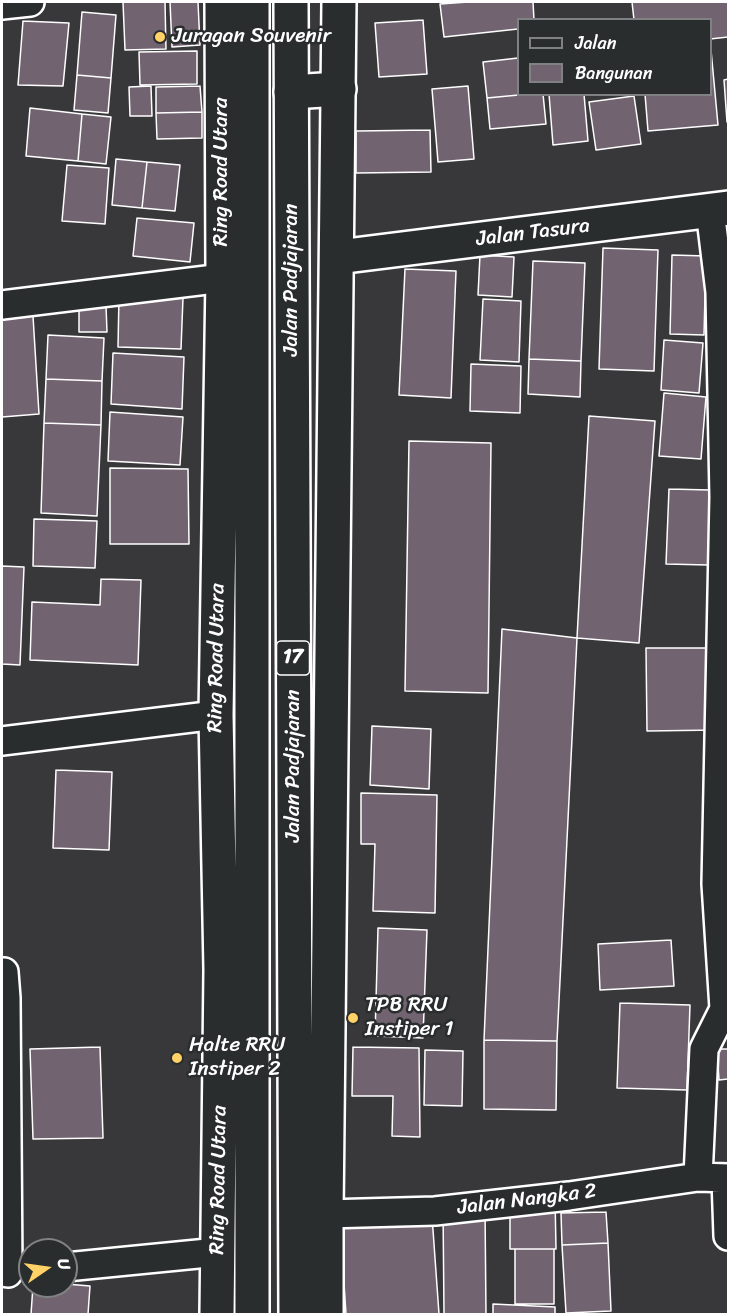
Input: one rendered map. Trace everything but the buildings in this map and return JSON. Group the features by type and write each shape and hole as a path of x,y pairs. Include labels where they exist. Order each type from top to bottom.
{"main road":[{"name":"Ring Road Utara","path":"217,1314 218,1252 237,971 216,715 223,278 222,2"},
{"name":"Jalan Padjajaran","path":"252,2 237,971 252,1314"},
{"name":"Jalan Padjajaran","path":"291,2 296,1314"},
{"path":"326,1314 339,2"},
{"path":"291,92 339,89"},
{"name":"Jalan Tasura","path":"338,257 720,209"}],"street":[{"path":"2,5 30,2"},
{"path":"698,1178 704,1049 724,1009 716,884 724,486 720,209"},
{"path":"2,305 223,278"},
{"path":"2,741 216,715"},
{"path":"4,972 13,1273"},
{"name":"Jalan Nangka 2","path":"326,1214 435,1212 698,1178 727,1179"},
{"path":"727,1179 729,1236"},
{"path":"78,1266 218,1252"}],"place":[{"name":"Juragan Souvenir","path":"160,37"},
{"name":"TPB RRU Instiper 1","path":"353,1018"},
{"name":"Halte RRU Instiper 2","path":"177,1058"}]}
